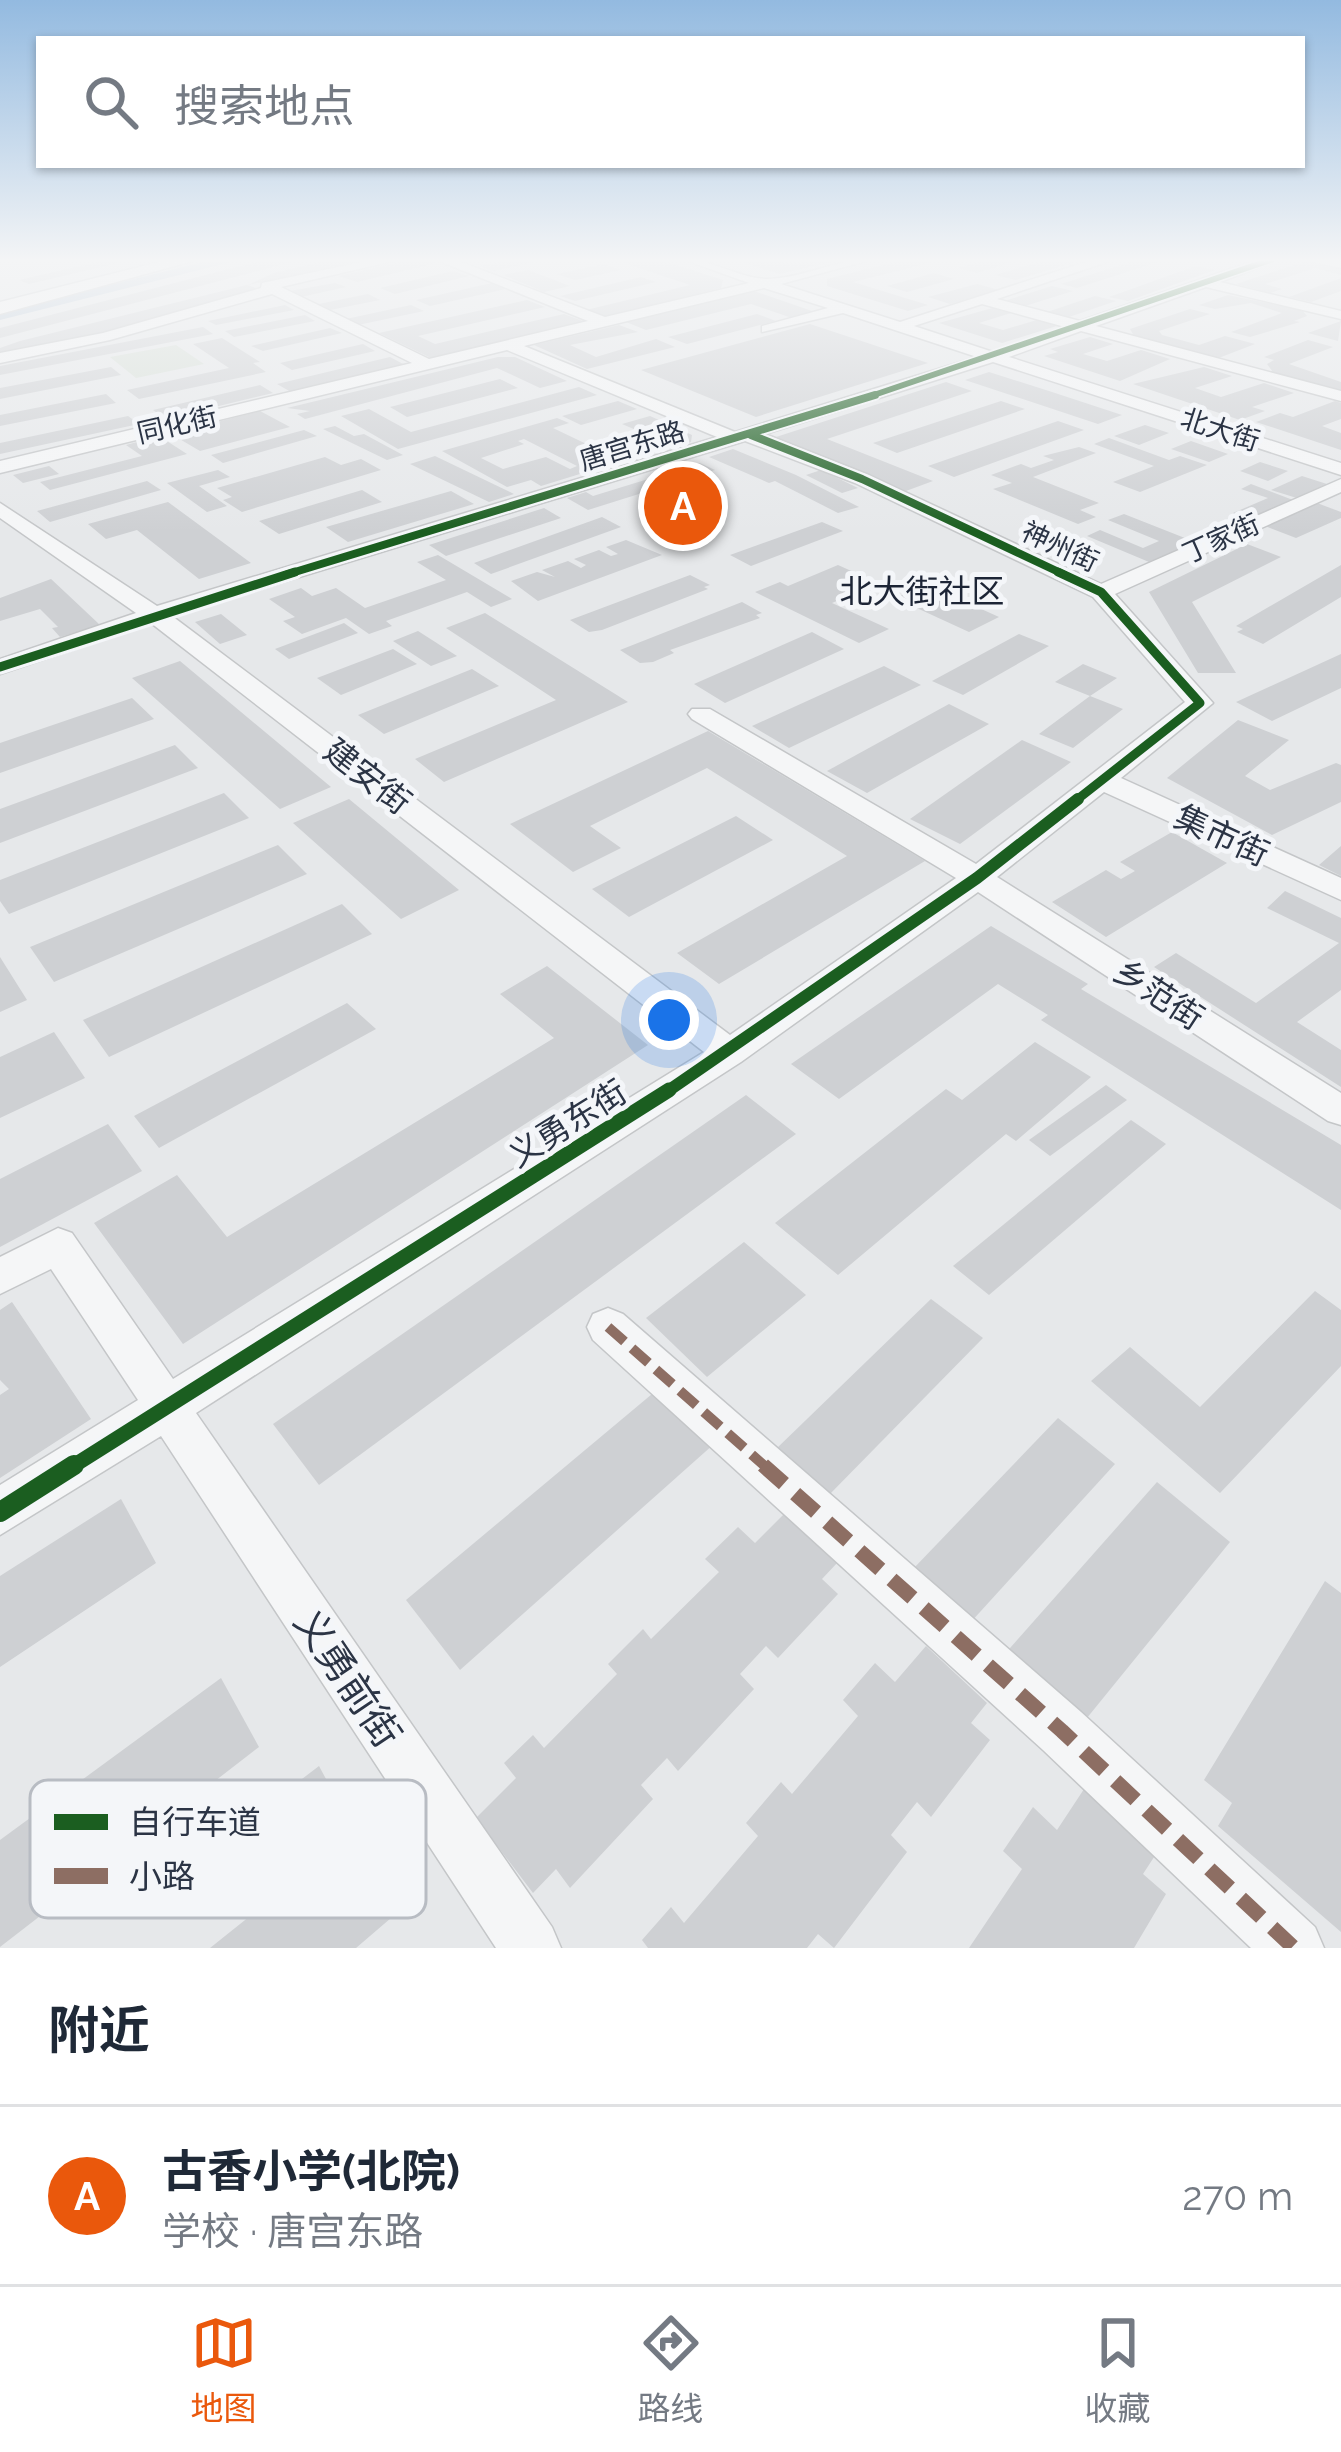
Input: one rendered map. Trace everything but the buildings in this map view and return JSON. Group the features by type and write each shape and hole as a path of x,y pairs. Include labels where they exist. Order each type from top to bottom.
{"street":[{"path":"0,358 40,350"},
{"path":"397,350 428,365"},
{"name":"同化街","path":"0,467 494,350"},
{"name":"神州街","path":"521,350 862,478 1101,592 1200,703 1104,781"},
{"name":"北大街","path":"980,350 1341,466"},
{"name":"北大街","path":"981,350 999,356"},
{"name":"唐宫东路","path":"0,667 153,615 1016,350"},
{"path":"1167,350 1341,396"},
{"name":"丁家街","path":"1101,592 1341,485"},
{"name":"建安街","path":"0,509 200,646 729,1053"},
{"name":"乡范街","path":"701,714 976,878 1341,1111"},
{"name":"义勇东街","path":"0,1512 729,1053 1104,781"},
{"name":"集市街","path":"1104,781 1341,890"},
{"name":"义勇前街","path":"0,1276 58,1245 417,1780"},
{"path":"608,1327 1062,1731 1294,1948"},
{"name":"义勇前街","path":"426,1793 531,1948"}],"shaded area":[{"path":"183,350 204,364 136,378 110,357"}],"marked path":[{"path":"608,1327 1062,1731 1294,1948"}],"cycle path":[{"path":"0,667 153,615 1013,350"},
{"path":"0,1512 729,1053 977,878 1200,703 1101,592 862,479 751,435"}],"place":[{"name":"古香小学(北院)","path":"683,506"}],"district":[{"name":"北大街社区","path":"922,591"}]}
